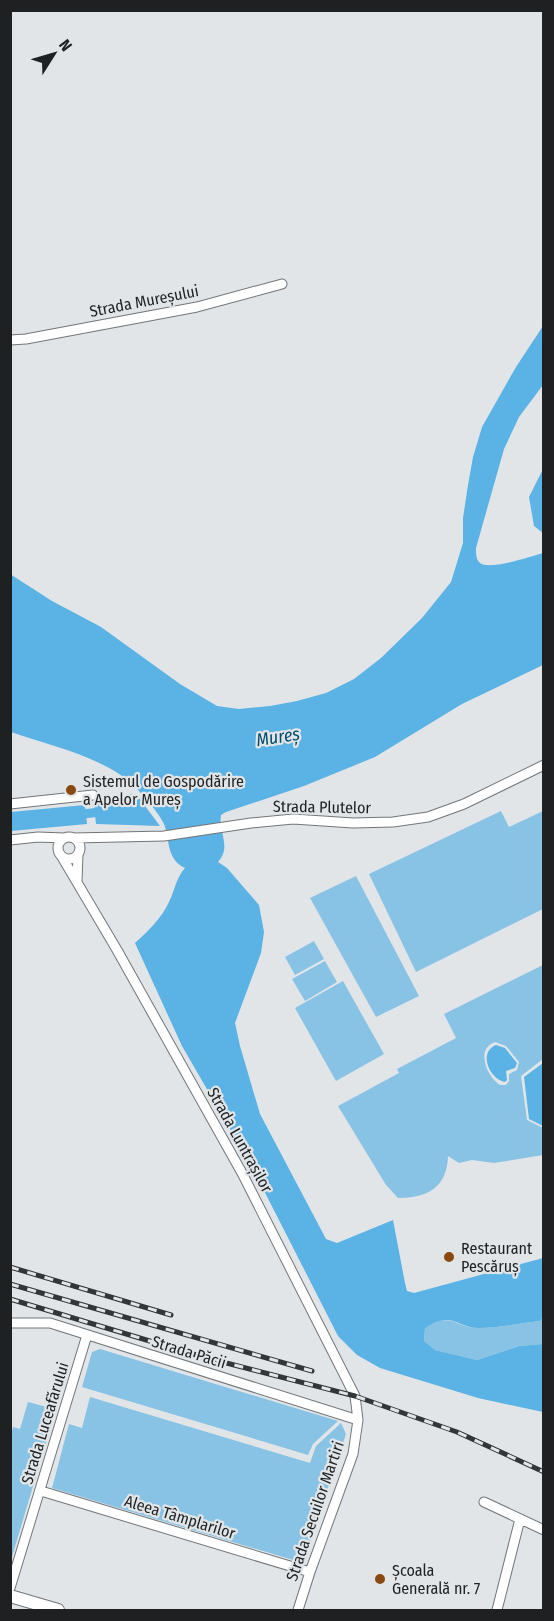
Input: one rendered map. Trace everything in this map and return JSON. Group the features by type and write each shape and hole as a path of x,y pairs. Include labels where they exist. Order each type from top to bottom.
{"main road":[{"path":"10,1596 58,1611"}],"street":[{"name":"Strada Mureșului","path":"10,340 197,307 282,284"},
{"name":"Strada Plutelor","path":"77,846 91,839 164,836 293,819 367,823 428,817 464,804 543,765"},
{"path":"10,804 93,795"},
{"name":"Strada Luntrașilor","path":"49,837 57,846 58,852 78,882 242,1173 355,1396 358,1420"},
{"path":"57,846 64,838"},
{"path":"10,840 64,838 77,846 69,859 62,857"},
{"name":"Strada Luntrașilor","path":"77,846 78,882"},
{"name":"Strada Păcii","path":"10,1323 50,1323 358,1420"},
{"name":"Strada Luceafărului","path":"10,1588 87,1335"},
{"name":"Strada Secuilor Martiri","path":"298,1611 352,1454 358,1420"},
{"name":"Aleea Tâmplarilor","path":"41,1491 310,1572"},
{"path":"484,1502 543,1530"},
{"path":"497,1611 520,1519"}],"shaded area":[{"path":"543,469 543,533 534,526 529,497"},
{"path":"501,811 509,827 543,811 543,909 416,972 369,874"},
{"path":"356,876 419,996 376,1017 310,898"},
{"path":"314,941 324,959 295,975 285,957"},
{"path":"325,961 337,982 305,1001 292,979"},
{"path":"543,965 543,1059 521,1076 527,1120 543,1128 543,1155 494,1163 472,1160 459,1163 448,1156 444,1176 434,1189 418,1196 398,1198 386,1185 338,1106 399,1073 397,1069 456,1038 444,1014","holes":["495,1042 506,1046 519,1062 517,1070 509,1074 509,1081 506,1085 500,1085 487,1070 484,1057 489,1046"]},
{"path":"343,981 384,1054 336,1081 295,1008"},
{"path":"543,1318 543,1344 519,1346 477,1360 435,1350 424,1341 425,1327 441,1320 479,1328 540,1321"},
{"path":"100,1349 338,1421 313,1444 308,1455 82,1387 92,1352"},
{"path":"90,1397 310,1463 316,1446 341,1423 346,1434 303,1563 52,1488 69,1424 82,1428"},
{"path":"28,1402 54,1409 55,1413 11,1560 11,1435 13,1427 20,1429"}],"water":[{"name":"Mureș","path":"543,326 543,385 519,417 504,449 476,548 477,558 483,565 509,562 543,553 543,665 462,704 375,757 304,786 221,815 224,851 218,862 227,868 259,905 264,932 261,953 235,1023 240,1046 260,1114 326,1239 337,1243 393,1220 407,1291 414,1293 543,1258 543,1318 540,1321 479,1328 442,1320 425,1328 424,1341 435,1350 477,1360 519,1346 543,1344 543,1412 478,1398 380,1368 357,1355 338,1336 252,1167 182,1046 135,943 162,914 185,868 175,860 172,854 162,820 139,791 112,770 79,754 11,732 10,574 52,601 101,627 180,684 217,706 239,709 270,706 326,693 354,679 381,658 422,618 451,582 463,543 463,518 468,485 482,427 516,367"},
{"path":"131,794 135,796 136,794 160,826 96,824 94,805"},
{"path":"85,805 87,824 11,831 11,812"},
{"path":"496,1045 505,1048 517,1063 515,1068 506,1071 507,1080 505,1082 494,1076 488,1065 488,1053"},
{"path":"543,1063 543,1126 529,1119 524,1077"}],"waterway":[{"path":"76,815 107,811"}],"railway":[{"path":"10,1267 171,1315"},
{"path":"10,1284 312,1371"},
{"path":"10,1299 203,1357 355,1396 457,1432 544,1472"}],"place":[{"name":"Sistemul de Gospodărire a Apelor Mureș","path":"71,790"},
{"name":"Restaurant Pescăruș","path":"449,1257"},
{"name":"Școala Generală nr. 7","path":"380,1579"}]}
